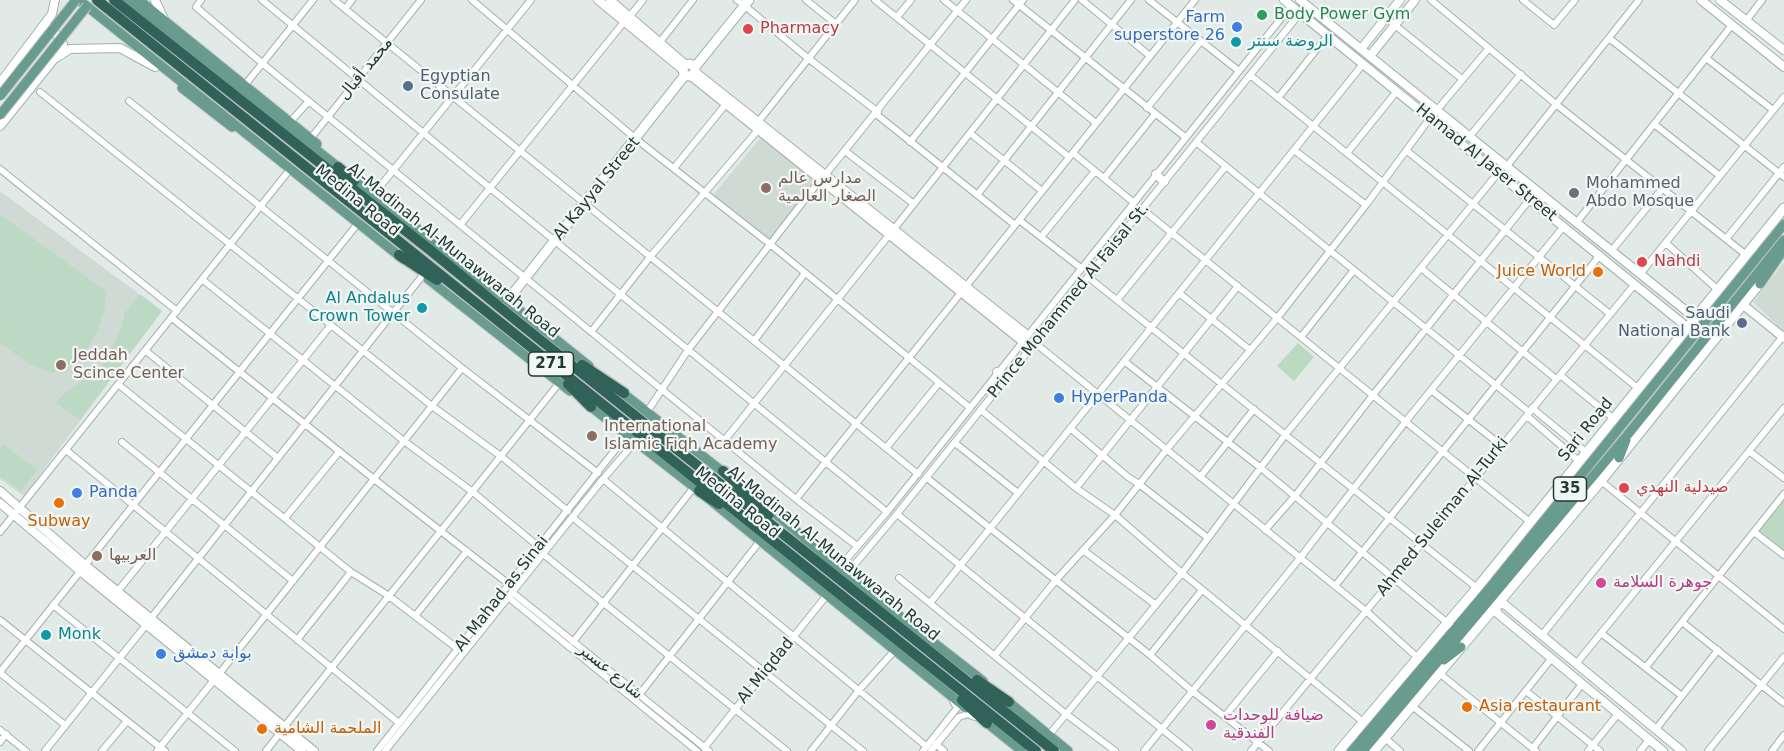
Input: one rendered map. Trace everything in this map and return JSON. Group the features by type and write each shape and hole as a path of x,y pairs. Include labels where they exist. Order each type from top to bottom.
{"highway":[{"name":"Al-Madinah Al-Munawwarah Road","path":"114,0 430,250 1054,751"},
{"name":"Al-Madinah Al-Munawwarah Road","path":"84,1 488,313 773,540 899,647 1036,751"},
{"path":"338,167 430,250"},
{"path":"399,255 488,313"},
{"path":"518,322 624,393"},
{"path":"536,352 591,407"},
{"path":"723,471 828,570"},
{"path":"696,489 773,540"},
{"path":"896,624 1009,702"},
{"path":"899,647 987,723"}],"main road":[{"name":"Medina Road","path":"127,0 291,121 351,177"},
{"name":"Medina Road","path":"139,0 338,167 723,471 865,590 1068,751"},
{"name":"Medina Road","path":"84,1 155,67 218,118 292,168"},
{"name":"Medina Road","path":"84,1 626,436 696,489 827,595 899,647 952,698 1022,751"},
{"path":"0,96 84,1"},
{"path":"0,115 84,1"},
{"name":"Al Kayyal Street","path":"507,301 743,2"},
{"name":"Sari Road","path":"1352,751 1451,626 1477,588 1784,208"},
{"name":"Sari Road","path":"1339,751 1418,658 1493,584 1784,224"},
{"name":"Sari Road","path":"1363,751 1436,671 1739,301 1784,240"},
{"path":"1760,284 1784,249"},
{"path":"1374,751 1412,706 1436,671 1461,647 1619,458 1739,301 1760,284 1784,255"},
{"path":"1619,458 1630,432"}],"street":[{"path":"0,83 52,14 55,0"},
{"path":"155,0 165,20"},
{"name":"محمد أقبال","path":"201,0 196,7 328,117 421,0"},
{"path":"262,0 887,512"},
{"path":"245,89 262,63 313,0"},
{"path":"334,0 918,474"},
{"path":"345,9 352,0"},
{"path":"374,194 531,0"},
{"path":"598,0 660,42 726,104 758,126"},
{"path":"610,0 627,19 689,70 1024,338"},
{"path":"460,225 643,0"},
{"path":"660,42 693,0"},
{"path":"806,0 836,24"},
{"path":"591,332 650,257 705,193 855,0"},
{"path":"875,0 1031,126 1095,171 1133,202"},
{"path":"897,18 911,0"},
{"path":"944,0 1096,123"},
{"path":"646,412 717,312 966,0"},
{"path":"1013,0 1021,2 1051,31 1185,137"},
{"path":"724,441 1075,0"},
{"path":"1082,0 1150,56"},
{"path":"977,195 1131,0"},
{"path":"1149,0 1239,71"},
{"path":"796,499 1195,0"},
{"name":"Hamad Al Jaser Street","path":"1300,0 1695,318"},
{"path":"1361,49 1400,0"},
{"path":"1370,56 1415,0"},
{"path":"1431,0 1557,105 1746,254"},
{"path":"1523,0 1554,25 1575,0"},
{"path":"1507,166 1640,0"},
{"path":"1702,0 1784,67"},
{"path":"1720,0 1784,50"},
{"path":"1746,21 1762,0"},
{"path":"475,1 636,139 770,244 969,407"},
{"path":"743,2 808,58 977,195 1041,237 1081,268"},
{"path":"910,142 1021,2"},
{"name":"Hamad Al Jaser Street","path":"1288,3 1687,327"},
{"name":"Prince Mohammed Al Faisal St.","path":"853,553 1239,71 1288,3"},
{"name":"Prince Mohammed Al Faisal St.","path":"860,558 927,478 1300,13"},
{"path":"1386,18 1462,79"},
{"path":"1577,222 1732,25"},
{"path":"40,32 48,27 57,34 63,44 61,55"},
{"path":"1278,98 1328,35"},
{"path":"1609,38 1745,146 1782,172 1726,238"},
{"path":"1147,108 1201,41"},
{"path":"0,126 54,59 70,49 120,48 155,67"},
{"path":"1437,110 1489,48"},
{"path":"1706,58 1773,110"},
{"path":"930,603 1363,64"},
{"path":"1250,75 1639,389"},
{"path":"1470,136 1521,75"},
{"path":"40,92 432,406 502,457 863,751"},
{"path":"1347,153 1397,92"},
{"path":"1641,273 1693,212 1784,97"},
{"path":"291,121 308,100"},
{"path":"129,101 392,313 600,476 859,690 927,750"},
{"path":"674,168 726,104"},
{"path":"1104,178 1155,114"},
{"path":"311,138 328,117 724,441 858,546"},
{"path":"995,655 1056,580 1115,515 1167,449 1278,317 1384,182 1430,118"},
{"path":"1654,124 1720,176"},
{"path":"970,133 1042,191"},
{"path":"1196,142 1495,385 1587,453"},
{"path":"1294,150 1366,205"},
{"path":"845,151 914,204"},
{"path":"1407,151 1610,314"},
{"path":"1117,300 1226,166"},
{"path":"0,532 292,168"},
{"path":"0,169 177,311"},
{"path":"1041,237 1095,171"},
{"path":"1048,735 1182,573 1286,435 1498,173"},
{"path":"1156,174 1164,182"},
{"path":"1612,250 1663,188"},
{"path":"1265,530 1322,463 1373,395 1530,199"},
{"path":"1142,209 1530,522"},
{"path":"65,725 0,673 359,222"},
{"path":"1144,751 1564,226"},
{"path":"1666,243 1717,289"},
{"path":"1335,586 1600,255"},
{"path":"1421,268 1522,352 1614,419"},
{"path":"1301,337 1354,270"},
{"path":"753,341 805,273"},
{"path":"45,751 423,275"},
{"path":"1088,277 1477,588"},
{"path":"203,279 539,547"},
{"name":"Ahmed Suleiman Al-Turki","path":"1251,751 1635,284"},
{"path":"1076,488 1238,286"},
{"path":"1179,293 1250,350"},
{"path":"1542,635 1784,336 1739,301"},
{"path":"1678,319 1686,316 1686,311"},
{"path":"172,318 510,585"},
{"path":"118,591 331,325"},
{"path":"1035,343 1366,611 1418,658"},
{"path":"146,351 278,458"},
{"path":"1124,361 1261,468 1451,626"},
{"path":"0,620 161,750 187,713 462,368"},
{"path":"997,372 1006,380"},
{"path":"266,751 441,531 474,493 560,382"},
{"path":"886,448 939,383"},
{"path":"119,385 351,572 389,596 458,650"},
{"path":"1431,390 1502,446"},
{"path":"1200,477 1254,409"},
{"path":"981,410 1076,488 1115,515 1202,590 1363,722"},
{"path":"1576,664 1783,410"},
{"path":"1529,412 1580,462"},
{"path":"1070,428 1128,477 1208,538"},
{"name":"Al Mahad as Sinai","path":"385,751 543,554 626,436"},
{"path":"122,442 293,581"},
{"name":"Al Mahad as Sinai","path":"600,476 635,442"},
{"path":"955,443 1018,493"},
{"path":"66,450 399,723"},
{"path":"1749,451 1784,478"},
{"path":"285,518 339,452"},
{"path":"927,478 1269,751"},
{"path":"1600,481 1784,629"},
{"path":"573,642 662,528 696,489"},
{"path":"0,490 83,568 118,591 149,622"},
{"path":"1646,667 1784,494"},
{"path":"0,503 282,730 314,751"},
{"name":"Al Mahad as Sinai","path":"376,751 539,547 570,514"},
{"path":"897,514 1189,751"},
{"path":"1754,532 1784,555"},
{"path":"639,695 760,542"},
{"path":"1083,550 1156,605"},
{"path":"415,616 467,551"},
{"path":"826,558 844,562 853,553 860,558 855,564 853,574 865,590"},
{"path":"543,554 787,751"},
{"path":"297,640 351,572"},
{"path":"898,578 1115,751"},
{"path":"1150,655 1202,590"},
{"name":"شارع عسير","path":"510,595 573,642 705,750"},
{"name":"شارع عسير","path":"510,595 695,750"},
{"name":"Al Miqdad","path":"705,750 827,595"},
{"path":"1663,751 1497,613 1496,605 1504,604 1682,751"},
{"path":"53,605 235,751"},
{"path":"1682,622 1784,703"},
{"path":"1521,633 1528,624"},
{"path":"1601,633 1682,696"},
{"path":"811,751 859,690 899,647"},
{"path":"1656,729 1718,650"},
{"path":"1225,716 1278,651"},
{"path":"1708,751 1784,657"},
{"path":"1478,751 1551,659"},
{"path":"1436,671 1534,750 1582,684"},
{"path":"1526,691 1590,748 1600,751"},
{"path":"927,750 957,708 952,698"},
{"path":"1412,706 1469,751"},
{"path":"927,750 936,744 953,722 964,714 987,723"},
{"path":"1590,748 1618,714"},
{"path":"102,751 127,721"},
{"path":"282,730 302,751"},
{"path":"0,742 3,732 26,751"},
{"path":"1772,751 1784,735"},
{"path":"1385,738 1400,751"},
{"path":"1640,751 1649,740"},
{"path":"936,744 944,751"},
{"path":"695,750 705,750"}],"shaded area":[{"name":"مدارس عالم الصغار العالمية","path":"761,137 817,182 769,241 714,194"},
{"name":"Jeddah Scince Center","path":"0,191 162,311 24,496 0,479"},
{"path":"1784,262 1784,332 1753,302"}],"green space":[{"path":"2,216 106,291 104,312 97,332 86,350 70,364 52,373 31,365 0,343 0,217"},
{"path":"140,294 162,311 80,420 56,403 62,395 101,368 121,330 125,313"},
{"path":"1298,343 1314,357 1294,381 1277,366"},
{"path":"3,444 37,470 21,491 0,476 0,447"},
{"path":"1784,499 1784,551 1759,531"}],"place":[{"name":"Body Power Gym","path":"1262,15"},
{"name":"Farm superstore 26","path":"1237,27"},
{"name":"Pharmacy","path":"748,29"},
{"name":"الروضة سنتر","path":"1236,42"},
{"name":"Egyptian Consulate","path":"408,86"},
{"name":"مدارس عالم الصغار العالمية","path":"766,188"},
{"name":"Mohammed Abdo Mosque","path":"1574,193"},
{"name":"Nahdi","path":"1642,262"},
{"name":"Juice World","path":"1598,272"},
{"name":"Al Andalus Crown Tower","path":"422,308"},
{"name":"Saudi National Bank","path":"1742,323"},
{"name":"Jeddah Scince Center","path":"61,365"},
{"name":"HyperPanda","path":"1059,398"},
{"name":"International Islamic Fiqh Academy","path":"592,436"},
{"name":"صيدلية النهدي","path":"1624,488"},
{"name":"Panda","path":"77,493"},
{"name":"Subway","path":"59,503"},
{"name":"العربيها","path":"97,556"},
{"name":"جوهرة السلامة","path":"1601,583"},
{"name":"Monk","path":"46,635"},
{"name":"بوابة دمشق","path":"161,654"},
{"name":"Asia restaurant","path":"1467,707"},
{"name":"ضيافة للوحدات الفندقية","path":"1211,725"},
{"name":"الملحمة الشامية","path":"262,729"}]}
